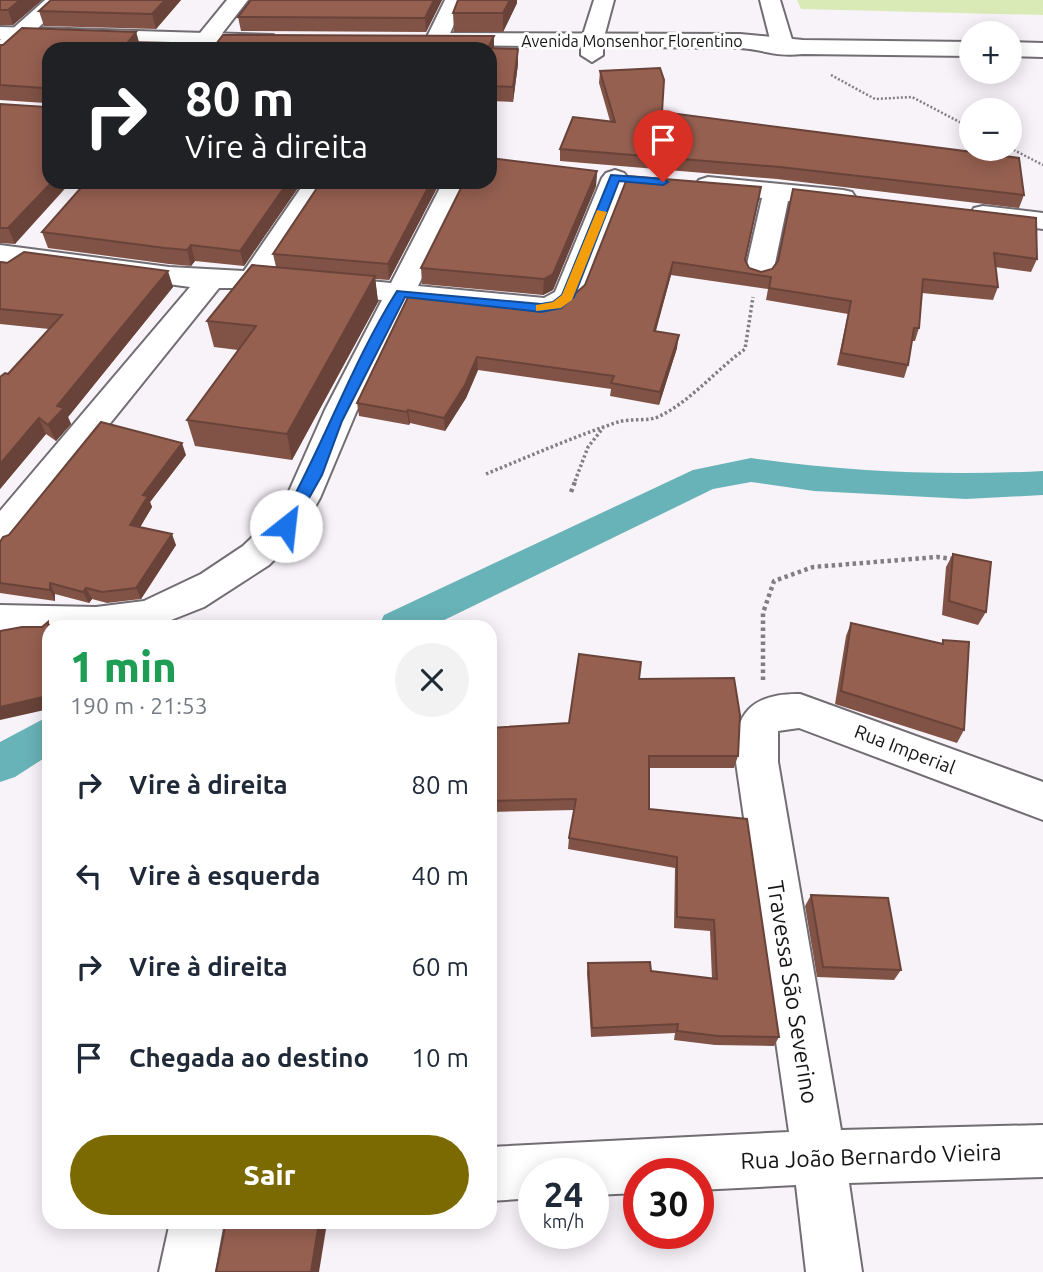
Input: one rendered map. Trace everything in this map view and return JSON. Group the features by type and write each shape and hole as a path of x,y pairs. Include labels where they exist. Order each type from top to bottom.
{"street":[{"path":"5,43 57,0"},
{"path":"204,42 238,0"},
{"path":"435,42 455,0"},
{"path":"592,48 604,0"},
{"path":"771,0 792,45"},
{"name":"Avenida Monsenhor Florentino","path":"410,40 420,42"},
{"path":"5,43 42,43"},
{"path":"5,43 42,48"},
{"name":"Avenida Monsenhor Florentino","path":"497,46 742,54 792,45 959,48"},
{"name":"Avenida Monsenhor Florentino","path":"497,54 592,48"},
{"path":"1022,49 1043,50"},
{"path":"12,255 211,280 253,279 541,308 563,302 614,177"},
{"path":"685,184 776,190 870,201"},
{"path":"253,279 313,189"},
{"path":"107,620 130,619 191,597 240,568 286,526 314,475 335,421 453,189"},
{"path":"759,272 776,190"},
{"path":"963,211 1043,220"},
{"path":"0,280 12,255 48,228"},
{"path":"0,535 211,280"},
{"path":"0,620 42,621"},
{"name":"Rua Imperial","path":"765,715 779,709 800,711 1043,801"},
{"name":"Travessa São Severino","path":"765,715 757,726 754,741 819,1157 834,1272"},
{"name":"Rua João Bernardo Vieira","path":"497,1174 819,1157 1043,1151"},
{"path":"187,1272 196,1229"}],"path":[{"path":"792,45 791,60 840,78 875,99 912,97 959,122"},
{"path":"1022,154 1043,165"},
{"path":"486,474 603,427 628,419 658,418 708,382 723,365 745,349 747,320 759,272"},
{"path":"571,492 588,447 603,427"},
{"path":"765,715 763,613 774,581 813,567 937,556 954,559"}],"green space":[{"path":"797,0 1043,0 1043,15 801,9"}],"building":[{"path":"0,0 20,0 8,10 0,10"},
{"path":"51,0 165,0 152,14 39,11"},
{"path":"251,0 434,0 425,18 238,17"},
{"path":"458,0 510,0 503,13 453,13"},
{"path":"22,28 136,32 128,42 42,42 42,88 0,85 0,45"},
{"path":"223,35 494,36 491,42 218,42"},
{"path":"497,48 518,49 513,87 497,86"},
{"path":"660,68 664,80 662,112 959,150 959,161 1019,161 1024,195 780,167 560,149 573,117 615,122 600,71"},
{"path":"0,104 42,107 42,189 45,189 8,228 0,228"},
{"path":"497,159 597,171 553,274 544,279 421,268 460,189 497,189"},
{"path":"628,176 761,187 745,260 749,268 761,272 772,269 778,261 793,189 1036,218 1037,259 994,253 998,287 923,279 919,328 914,328 908,365 841,353 851,301 769,288 771,277 673,262 654,331 679,335 660,392 611,383 614,376 477,357 465,385 444,418 357,403 410,293 549,306 569,299 585,285"},
{"path":"80,189 283,189 240,251 191,245 187,250 165,248 42,232"},
{"path":"316,189 427,189 388,264 273,254"},
{"path":"24,252 168,271 57,406 64,408 48,425 39,418 0,464 0,377 8,374 62,315 0,309 0,262 7,263"},
{"path":"252,265 375,276 287,434 187,420 256,326 207,321"},
{"path":"101,422 182,443 143,495 148,496 130,525 172,534 136,588 102,592 86,588 83,592 50,583 50,590 0,583 0,542 3,537 9,535"},
{"path":"953,554 991,562 986,612 949,601"},
{"path":"851,623 943,644 943,640 969,642 964,730 841,691"},
{"path":"42,627 42,697 0,707 0,631"},
{"path":"579,654 641,662 639,679 734,678 740,715 738,756 649,756 649,809 747,819 779,1037 718,1036 677,1031 678,1024 592,1028 588,963 650,962 651,971 717,979 714,920 677,917 677,857 569,838 576,799 497,801 497,728 569,723"},
{"path":"811,895 888,898 901,970 823,967"},
{"path":"225,1229 318,1229 311,1272 216,1272"}],"waterway":[{"path":"410,620 705,478 751,470 814,479 966,487 1043,483"},
{"path":"0,764 42,737"}],"slow traffic":[{"path":"540,308 557,306 568,297 601,212"}],"route":[{"path":"286,526 314,475 335,421 401,293 541,308 557,306 568,297 615,178 663,182"}]}
